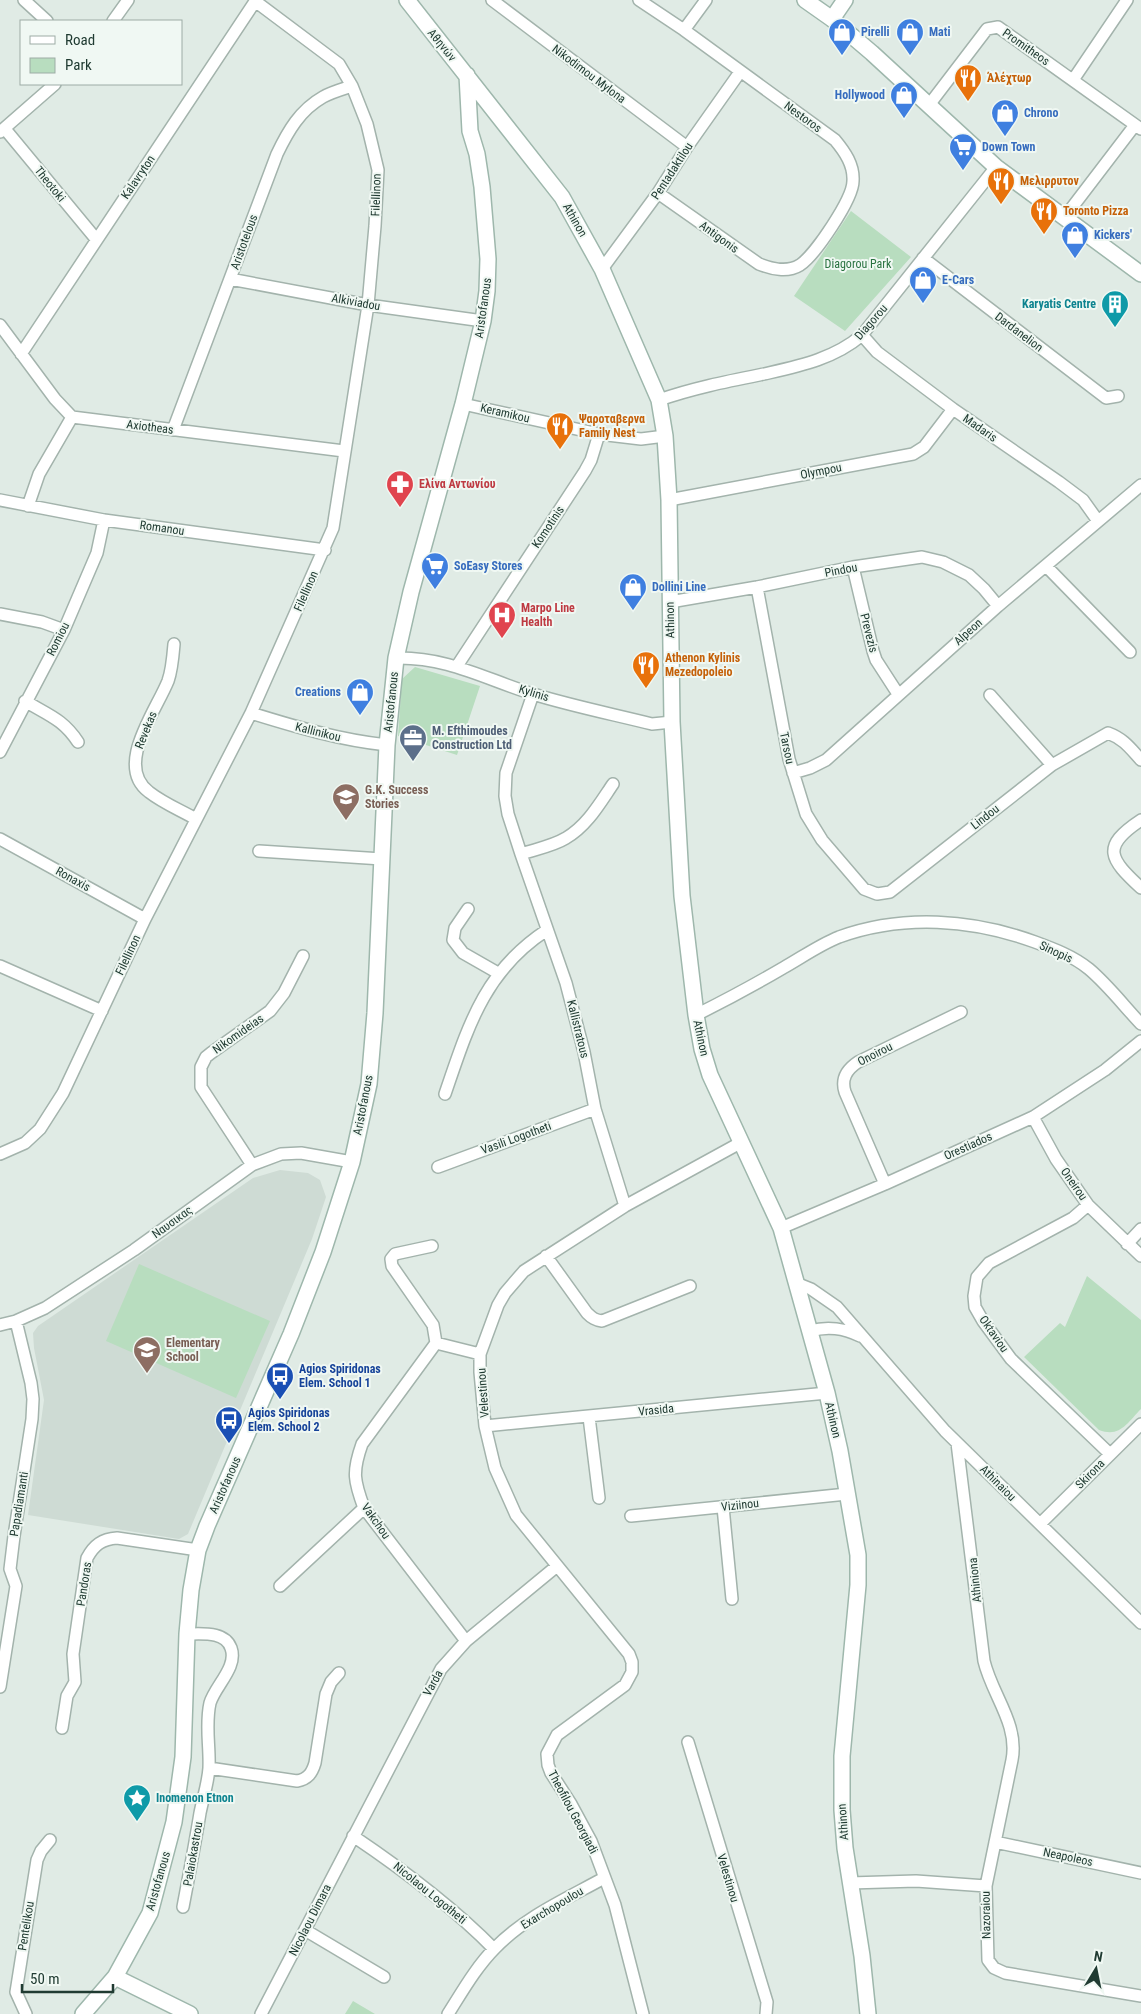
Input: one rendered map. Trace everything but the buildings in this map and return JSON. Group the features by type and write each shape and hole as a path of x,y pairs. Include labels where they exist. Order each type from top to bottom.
{"street":[{"path":"24,0 46,20"},
{"path":"114,20 128,0"},
{"name":"Αθηνών","path":"407,0 477,88"},
{"name":"Nikodimou Mylona","path":"492,0 687,147"},
{"name":"Nestoros","path":"639,0 684,30 835,140 846,154 853,169 854,183 850,198 809,257 799,266 786,270"},
{"path":"684,30 706,0"},
{"path":"805,0 832,19 996,167 1141,274"},
{"path":"832,19 845,0"},
{"path":"1073,80 1127,0"},
{"name":"Filellinon","path":"0,1154 25,1143 40,1129 63,1093 145,919 251,713 325,550 333,528 368,305 378,170 367,124 352,86 339,64 255,1"},
{"name":"Kalavryton","path":"21,354 255,1"},
{"name":"Promitheos","path":"929,106 987,29 998,27 1138,127"},
{"name":"Pentadaktilou","path":"602,270 658,193 687,147 740,72"},
{"name":"Aristofanous","path":"83,2014 116,1977 150,1912 174,1822 184,1757 187,1634 191,1590 198,1550 291,1334 329,1233 352,1162 369,1084 376,1013 387,745 396,658 411,592 463,404 483,321 488,260 482,187 477,154 470,131 467,75"},
{"path":"3,131 54,85"},
{"name":"Aristotelous","path":"174,430 277,154 288,131 301,114 323,97 352,86"},
{"name":"Aristofanous","path":"477,88 477,154"},
{"name":"Athinon","path":"477,88 562,197 602,270 660,400 665,436 669,500 672,722 682,896 696,1015 702,1049 710,1075 781,1228 827,1394 840,1451 858,1555 854,1644 842,1756 842,1810 868,2014"},
{"path":"1064,218 1138,127"},
{"name":"Theotoki","path":"3,131 96,239"},
{"name":"Diagorou","path":"660,400 693,389 817,361 838,352 862,335 996,167"},
{"name":"Antigonis","path":"658,193 752,260 771,268 786,270"},
{"name":"Dardanelion","path":"923,258 1106,398 1118,396"},
{"name":"Alkiviadou","path":"230,279 368,305 483,321"},
{"path":"0,325 55,399 72,417 39,474 28,506"},
{"name":"Madaris","path":"862,335 883,356 953,409 1083,500 1098,520"},
{"name":"Keramikou","path":"463,404 599,434 641,439 665,436"},
{"name":"Olympou","path":"669,500 913,454 924,447 953,409"},
{"name":"Axiotheas","path":"72,417 344,451"},
{"name":"Komotinis","path":"457,666 586,471 594,454 599,434"},
{"name":"Alpeon","path":"793,773 810,768 826,760 998,606 1141,485"},
{"name":"Romanou","path":"0,500 104,520 325,550"},
{"name":"Romiou","path":"0,752 25,701 64,630 97,553 104,520"},
{"name":"Pindou","path":"670,602 757,588 853,567 913,558 936,560 956,568 984,589 998,606"},
{"path":"1046,566 1130,652"},
{"name":"Prevezis","path":"853,567 876,660 898,694"},
{"name":"Tarsou","path":"757,588 793,773 806,814 822,840 864,889"},
{"path":"0,614 42,622 64,630"},
{"name":"Revekas","path":"174,644 168,680 140,740 135,757 135,770 139,780 148,792 196,819"},
{"name":"Kylinis","path":"396,658 423,658 457,666 533,694 652,724 672,722"},
{"name":"Kallistratous","path":"533,694 506,774 508,814 566,983 584,1052 594,1109 625,1206"},
{"path":"990,694 1052,765"},
{"path":"25,701 69,728 78,742"},
{"name":"Kallinikou","path":"251,713 309,731 360,742 387,745"},
{"name":"Lindou","path":"864,889 877,894 890,892 1052,765 1108,734 1119,737 1126,742 1141,760"},
{"path":"521,854 557,843 576,831 613,784"},
{"path":"1141,820 1124,832 1117,840 1114,856 1117,864 1141,888"},
{"name":"Ronaxis","path":"0,839 145,919"},
{"path":"259,851 382,859"},
{"path":"468,909 455,928 454,940 462,953 498,973"},
{"name":"Sinopis","path":"696,1015 837,938 867,929 903,923 948,923 995,929 1062,952 1089,970 1141,1024"},
{"path":"445,1094 462,1045 481,1000 498,973 526,943 547,930"},
{"name":"Nikomideias","path":"252,1165 201,1087 201,1066 206,1057 211,1053 270,1011 284,993 303,956"},
{"path":"0,966 102,1011"},
{"name":"Onoirou","path":"885,1184 845,1092 843,1082 846,1074 858,1062 961,1012"},
{"name":"Orestiados","path":"781,1228 885,1184 1033,1117 1105,1070 1141,1041"},
{"name":"Vasili Logotheti","path":"438,1167 594,1109"},
{"name":"Oneirou","path":"1033,1117 1056,1159 1088,1205 1141,1256"},
{"name":"Velestinou","path":"632,1672 632,1662 629,1654 516,1515 495,1468 485,1426 480,1380 480,1354 491,1321 505,1293 524,1271 625,1206 740,1143"},
{"name":"Ναυσικας","path":"0,1325 16,1321 45,1308 134,1250 252,1165 281,1154 291,1153 325,1156 352,1162"},
{"name":"Oktaviou","path":"1088,1205 1073,1218 983,1268 977,1277 974,1296 975,1308 1011,1359 1110,1454"},
{"path":"1127,1244 1141,1229"},
{"path":"432,1246 395,1254 392,1256 391,1263 433,1325 436,1343 480,1354"},
{"path":"546,1256 587,1313 596,1320 602,1321 690,1286"},
{"name":"Athinaiou","path":"796,1283 811,1289 837,1307 905,1387 958,1443 1141,1623"},
{"name":"Papadiamanti","path":"0,1687 16,1586 10,1569 32,1419 33,1399 16,1321"},
{"name":"Athinaiou","path":"810,1331 840,1328 862,1337"},
{"name":"Vakchou","path":"436,1343 362,1444 355,1463 356,1486 364,1508 466,1641"},
{"name":"Vrasida","path":"485,1426 827,1394"},
{"path":"590,1417 598,1498"},
{"name":"Skirona","path":"1040,1524 1141,1424"},
{"name":"Athiniona","path":"958,1443 984,1660 989,1677 1006,1714"},
{"name":"Viziinou","path":"632,1516 847,1494"},
{"path":"723,1507 732,1599"},
{"path":"280,1586 364,1508"},
{"name":"Pandoras","path":"62,1728 67,1696 75,1682 73,1654 87,1558 93,1548 108,1538 117,1538 198,1550"},
{"name":"Varda","path":"358,1839 441,1669 466,1641 557,1566"},
{"name":"Palaiokastrou","path":"183,1907 209,1768 207,1733 211,1702 230,1666 233,1655 227,1640 221,1637 213,1634 187,1634"},
{"name":"Theofilou Georgiadi","path":"632,1672 624,1685 557,1735 547,1754 551,1773 571,1804 590,1841 615,1905 643,2014"},
{"path":"209,1768 297,1781 304,1780 312,1773 328,1686 339,1673"},
{"name":"Nazoraiou","path":"1006,1714 1012,1734 1013,1754 986,1886 987,1953 990,1964 1005,1973 1141,1996"},
{"name":"Velestinou","path":"688,1742 767,2002 766,2014"},
{"name":"Nicolaou Dimara","path":"261,2014 305,1930 358,1839"},
{"name":"Nicolaou Logotheti","path":"358,1839 379,1852 469,1924 494,1949"},
{"name":"Pentelikou","path":"26,2014 16,1992 19,1967 37,1860 41,1851 50,1840"},
{"name":"Neapoleos","path":"995,1842 1141,1873"},
{"name":"Exarchopoulou","path":"450,2014 471,1979 494,1949 543,1911 604,1878"},
{"path":"850,1883 916,1881 986,1886"},
{"path":"305,1930 384,1977"},
{"path":"116,1977 190,2014"}],"shaded area":[{"name":"Elementary School","path":"280,1170 308,1173 320,1180 326,1197 312,1239 188,1534 179,1539 28,1515 44,1400 34,1348 33,1333 38,1326 253,1178"}],"green space":[{"name":"Diagorou Park","path":"851,211 911,257 845,331 794,296"},
{"path":"415,667 480,686 457,755 398,736 402,679"},
{"path":"139,1264 270,1321 236,1398 106,1341"},
{"path":"1087,1276 1141,1320 1141,1409 1118,1431 1106,1432 1099,1430 1024,1357 1060,1323 1065,1327"},
{"path":"353,2001 375,2014 345,2014"}],"place":[{"name":"Pirelli","path":"842,56"},
{"name":"Mati","path":"910,56"},
{"name":"Άλέχτωρ","path":"968,102"},
{"name":"Hollywood","path":"904,119"},
{"name":"Chrono","path":"1005,137"},
{"name":"Down Town","path":"963,171"},
{"name":"Μελιρρυτον","path":"1001,205"},
{"name":"Toronto Pizza","path":"1044,235"},
{"name":"Kickers'","path":"1075,259"},
{"name":"E-Cars","path":"923,304"},
{"name":"Karyatis Centre","path":"1115,328"},
{"name":"Ψαροταβερνα Family Nest","path":"560,450"},
{"name":"Ελίνα Αντωνίου","path":"400,508"},
{"name":"SoEasy Stores","path":"435,590"},
{"name":"Dollini Line","path":"633,611"},
{"name":"Marpo Line Health","path":"502,639"},
{"name":"Athenon Kylinis Mezedopoleio","path":"646,689"},
{"name":"Creations","path":"360,716"},
{"name":"M. Efthimoudes Construction Ltd","path":"413,762"},
{"name":"G.K. Success Stories","path":"346,821"},
{"name":"Elementary School","path":"147,1374"},
{"name":"Agios Spiridonas Elem. School 1","path":"280,1400"},
{"name":"Agios Spiridonas Elem. School 2","path":"229,1444"},
{"name":"Inomenon Etnon","path":"137,1822"}]}
